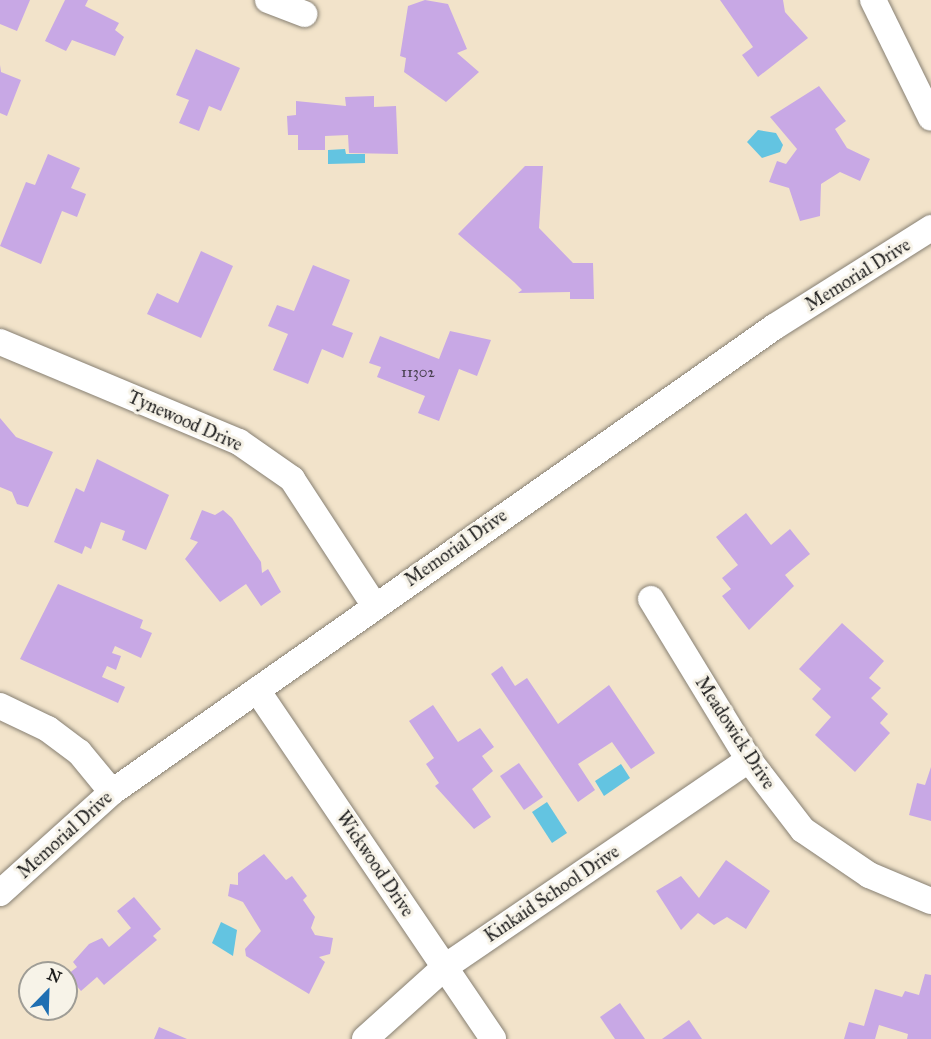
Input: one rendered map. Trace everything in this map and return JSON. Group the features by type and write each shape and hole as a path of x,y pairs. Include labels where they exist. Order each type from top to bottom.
{"street":[{"path":"268,0 304,14"},
{"path":"873,0 931,118"},
{"name":"Memorial Drive","path":"0,893 112,792 374,605 774,327 931,228"},
{"name":"Tynewood Drive","path":"0,342 239,442 292,479 374,605"},
{"name":"Meadowick Drive","path":"651,599 749,760 803,830 869,876 931,901"},
{"name":"Wickwood Drive","path":"257,690 493,1039"},
{"path":"0,706 48,729 79,752 112,792"},
{"name":"Kinkaid School Drive","path":"365,1039 445,967 749,760"}],"water":[{"path":"758,130 776,133 783,145 780,152 762,158 747,142"},
{"path":"345,149 346,154 365,154 365,163 328,164 328,150"},
{"path":"621,764 630,778 604,796 595,781"},
{"path":"547,802 567,833 552,843 532,812"},
{"path":"221,922 237,930 233,956 212,943"}],"building":[{"path":"0,0 30,0 17,31 0,24"},
{"path":"65,0 88,0 85,6 119,23 115,30 124,37 115,56 72,40 66,51 45,41"},
{"path":"425,0 448,4 467,49 457,53 479,72 446,102 404,72 406,58 400,56 408,6"},
{"path":"720,0 783,0 785,12 808,38 758,77 742,55 753,47"},
{"path":"196,49 240,68 221,111 209,106 199,131 179,123 189,100 176,95"},
{"path":"0,65 1,72 21,80 7,116 0,113"},
{"path":"819,86 846,121 835,129 847,148 870,159 860,181 840,172 821,184 820,216 800,221 789,188 769,182 777,161 786,164 797,149 770,117"},
{"path":"374,96 374,107 396,106 398,154 349,153 348,135 325,136 325,150 298,150 298,135 288,135 287,116 296,115 296,101 346,106 345,97"},
{"path":"48,154 80,168 71,188 86,194 77,217 62,211 41,264 0,246 26,182 35,185"},
{"path":"525,166 543,166 539,228 573,263 593,263 594,299 570,299 570,292 518,293 522,290 514,282 458,234"},
{"path":"201,251 233,266 201,338 147,314 157,293 178,303"},
{"path":"313,265 350,280 332,325 353,333 343,358 322,349 308,384 273,370 288,334 268,326 277,305 294,311"},
{"path":"450,331 491,340 477,376 459,369 439,421 418,413 425,396 377,377 381,367 369,363 380,336 439,359"},
{"path":"0,418 16,437 53,452 28,507 17,504 12,492 0,487"},
{"path":"97,459 169,495 146,550 122,540 125,531 101,522 91,549 85,546 82,554 54,542 76,488 84,492"},
{"path":"202,510 215,515 223,510 232,518 261,562 262,573 268,569 281,592 261,606 246,584 220,602 185,559 198,542 190,539"},
{"path":"746,513 771,545 790,529 810,554 785,575 794,586 749,630 722,596 731,589 722,578 738,565 716,537"},
{"path":"58,584 143,620 140,628 152,633 141,658 115,646 112,653 121,656 116,670 107,666 102,677 125,687 118,703 20,659"},
{"path":"842,623 884,661 869,678 881,688 871,698 888,714 880,723 890,733 855,772 815,735 831,717 812,699 821,689 799,669"},
{"path":"502,666 515,686 527,678 558,724 609,685 655,753 631,769 612,742 578,764 595,790 578,802 491,674"},
{"path":"433,705 458,742 480,728 494,747 482,756 493,771 472,789 491,817 474,829 435,786 439,783 426,764 434,758 409,721"},
{"path":"519,763 543,797 524,810 500,776"},
{"path":"931,767 931,821 909,815 917,783 925,785"},
{"path":"264,854 286,880 292,876 307,896 303,900 315,917 311,928 315,935 333,938 330,954 319,957 325,962 309,994 246,956 245,949 261,931 243,902 228,896 230,884 238,885 238,873"},
{"path":"726,860 770,891 746,929 727,917 714,925 698,913 681,930 656,891 681,876 699,898"},
{"path":"134,897 161,929 153,936 157,940 104,985 97,977 81,991 78,988 78,961 74,961 89,944 102,938 109,947 131,928 117,911"},
{"path":"925,974 931,975 931,1039 907,1039 908,1034 879,1025 875,1039 844,1039 849,1022 864,1026 875,989 902,997 905,991 919,995"},
{"path":"620,1003 645,1039 615,1039 600,1017"},
{"path":"689,1020 702,1039 662,1039"},
{"path":"159,1027 187,1039 154,1039"}]}
